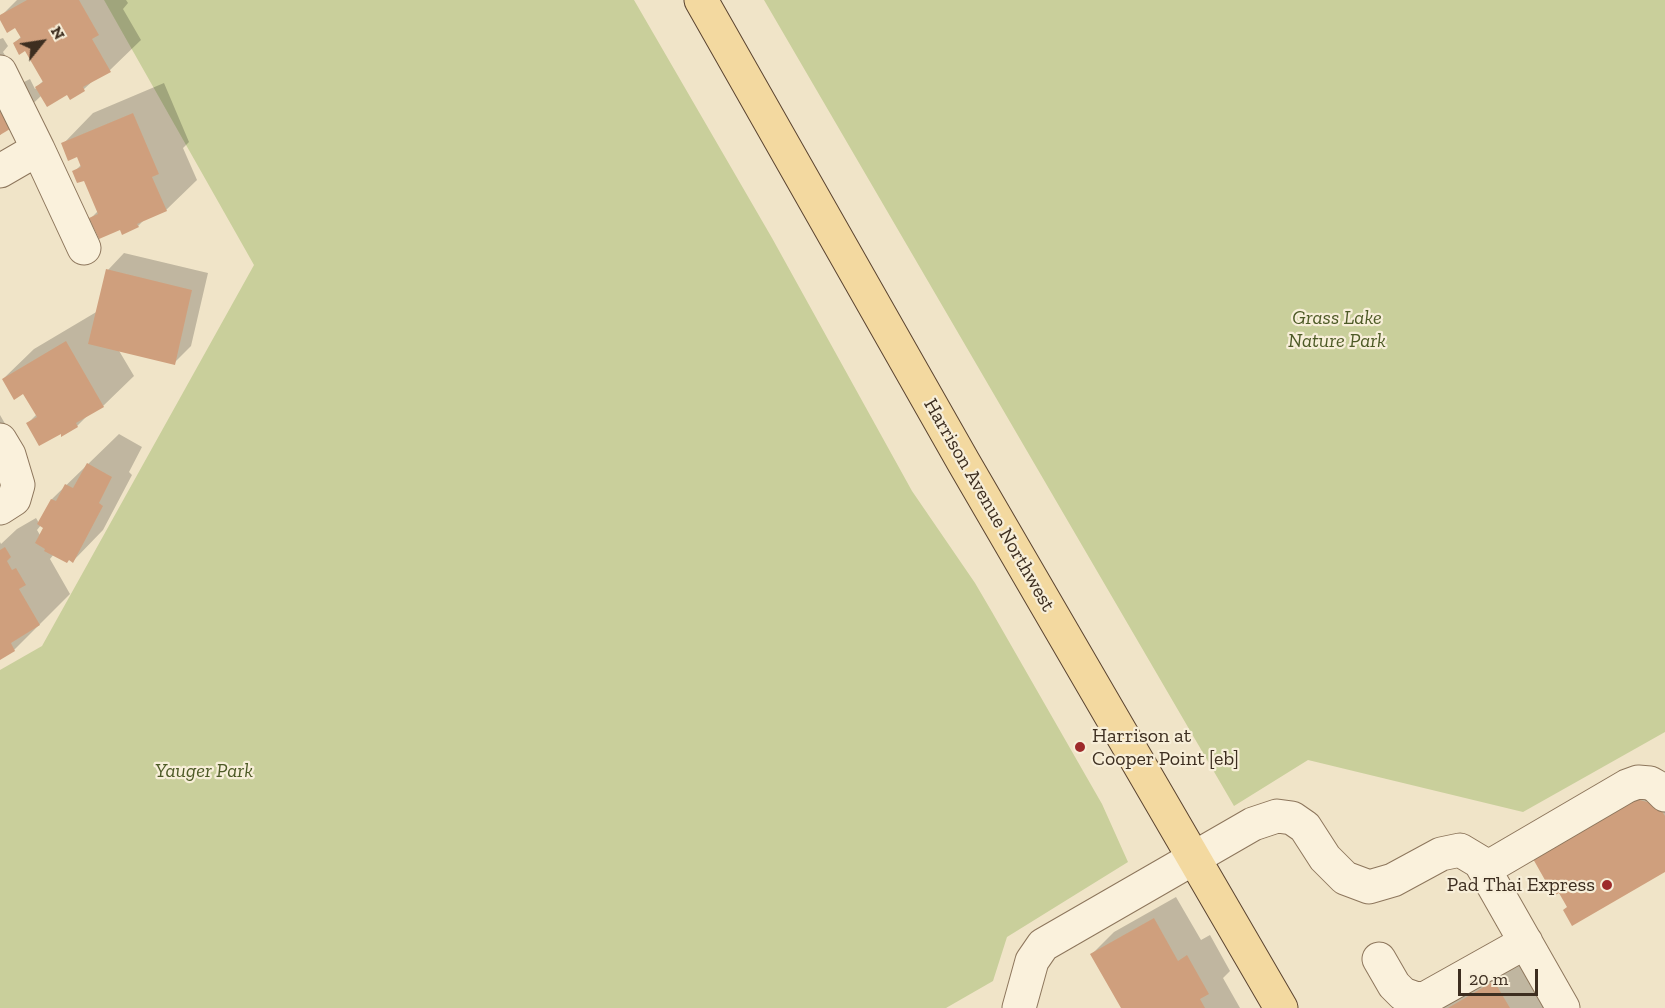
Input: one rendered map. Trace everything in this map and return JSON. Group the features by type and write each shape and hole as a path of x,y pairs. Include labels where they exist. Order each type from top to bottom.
{"main road":[{"name":"Harrison Avenue Northwest","path":"701,0 964,463 1281,1008"}],"street":[{"path":"0,72 84,248"},
{"path":"0,171 38,149"},
{"path":"0,440 9,455 17,478 16,495 0,508"},
{"path":"1485,869 1627,786 1638,782 1650,783 1658,787 1665,795"},
{"path":"1018,1008 1032,961 1043,945 1254,824 1277,816 1292,818 1305,827 1325,858 1345,878 1370,887 1393,880 1441,854 1460,850 1480,862 1563,1008"},
{"path":"1379,959 1394,985 1403,994 1417,999 1426,998 1526,942"}],"green space":[{"name":"Yauger Park","path":"104,0 634,0 772,238 912,491 975,583 992,612 1102,804 1128,862 1007,937 993,981 946,1008 0,1008 0,670 42,646 254,265"},
{"name":"Grass Lake Nature Park","path":"764,0 1665,0 1665,732 1523,812 1308,760 1234,806"}],"building":[{"path":"27,0 79,0 99,35 92,39 111,72 83,87 85,91 70,100 67,95 47,107 35,87 43,82 25,51 19,55 13,43 21,38 15,28 7,33 0,20 0,15"},
{"path":"0,111 10,129 0,135"},
{"path":"133,113 159,174 152,177 167,211 137,224 139,227 122,235 120,230 99,239 89,218 98,214 84,181 77,183 72,171 81,167 77,157 68,161 61,143"},
{"path":"106,269 192,290 175,365 88,344"},
{"path":"66,341 104,407 76,423 78,427 39,446 26,423 37,417 23,394 14,400 2,379"},
{"path":"87,463 112,477 99,503 103,506 73,563 69,560 67,563 44,551 45,549 35,543 43,528 37,524 51,499 56,501 65,484 73,488"},
{"path":"5,547 11,557 7,561 12,570 16,568 26,585 19,589 40,625 11,643 15,651 0,660 0,550"},
{"path":"1629,797 1658,805 1665,816 1665,872 1572,926 1563,910 1567,907 1559,893 1554,896 1528,850"},
{"path":"1154,918 1178,961 1187,955 1209,994 1200,999 1205,1008 1121,1008 1090,954"},
{"path":"1494,981 1510,1008 1448,1008"}],"place":[{"name":"Harrison at Cooper Point [eb]","path":"1080,747"},
{"name":"Pad Thai Express","path":"1607,885"}]}
